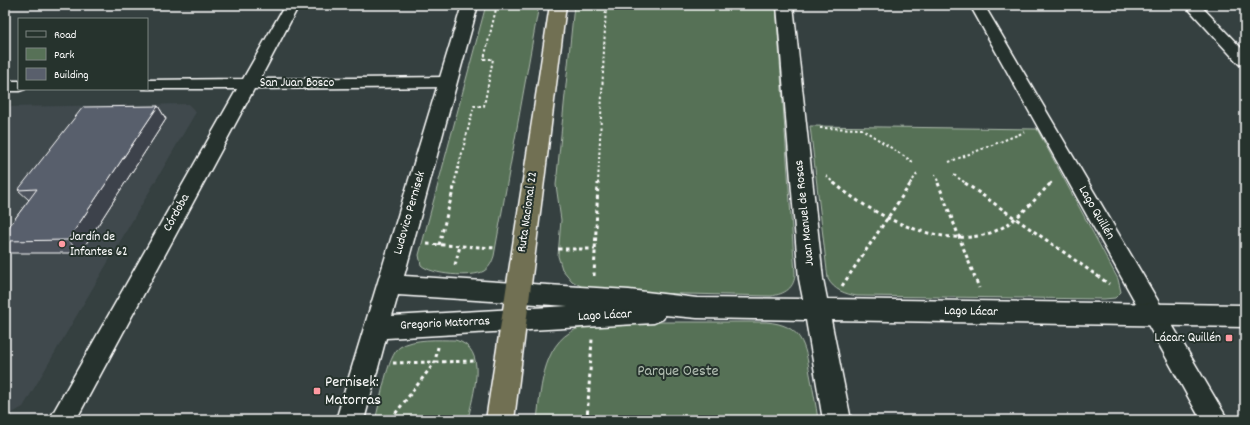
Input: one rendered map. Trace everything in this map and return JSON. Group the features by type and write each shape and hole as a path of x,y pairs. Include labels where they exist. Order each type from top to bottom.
{"highway":[{"name":"Ruta Nacional 22","path":"500,420 558,5"}],"main road":[{"name":"Ludovico Pernisek","path":"350,420 470,5"},
{"name":"Juan Manuel de Rosas","path":"785,5 808,249 816,310 837,420"},
{"path":"389,285 517,293"},
{"name":"Lago Lácar","path":"517,293 640,301 696,308 1245,316"},
{"name":"Lago Lácar","path":"513,321 626,315 696,308"},
{"name":"Gregorio Matorras","path":"376,328 513,321"}],"street":[{"name":"Córdoba","path":"62,420 292,5"},
{"name":"Lago Quillén","path":"977,5 1215,420"},
{"path":"1192,5 1245,61"},
{"name":"San Juan Bosco","path":"148,85 448,82"},
{"path":"5,86 18,86"}],"path":[{"path":"439,245 474,106 484,106 493,59 484,59 497,5"},
{"path":"594,279 606,5"},
{"path":"814,126 822,128 862,129 912,162"},
{"path":"949,162 1032,129"},
{"path":"842,286 917,174"},
{"path":"935,174 981,293"},
{"path":"825,175 856,199 889,216 922,231 959,237 972,237 994,232 1015,217 1058,176"},
{"path":"954,175 1114,288"},
{"path":"422,244 496,248"},
{"path":"455,267 460,246"},
{"path":"558,250 595,249"},
{"path":"838,283 846,288"},
{"path":"587,420 592,337"},
{"path":"393,420 395,414 435,362 439,341"},
{"path":"390,363 477,361"}],"shaded area":[{"name":"Jardín de Infantes 62","path":"188,104 196,112 23,407 5,417 5,107"}],"green space":[{"path":"486,5 539,5 494,256 488,268 478,273 461,275 442,273 433,271 421,265 419,255"},
{"path":"574,5 776,5 795,273 793,283 785,292 771,296 602,292 586,289 572,281 562,269 558,256 561,220 556,185"},
{"path":"810,126 1037,129 1118,279 1121,292 1115,298 1104,299 857,296 840,291 830,283 828,279"},
{"name":"Parque Oeste","path":"613,322 766,322 787,327 800,338 806,354 818,420 537,420 540,393 546,365 552,352 560,341 570,333 583,327"},
{"path":"455,340 466,345 472,352 476,362 475,386 468,420 375,420 384,380 391,360 395,352 400,347 419,341"}],"building":[{"path":"158,106 68,240 5,241 5,232 37,189 18,190 83,107"}],"place":[{"name":"Jardín de Infantes 62","path":"62,244"},
{"name":"Lácar: Quillén","path":"1229,338"},
{"name":"Pernisek: Matorras","path":"317,391"}]}
